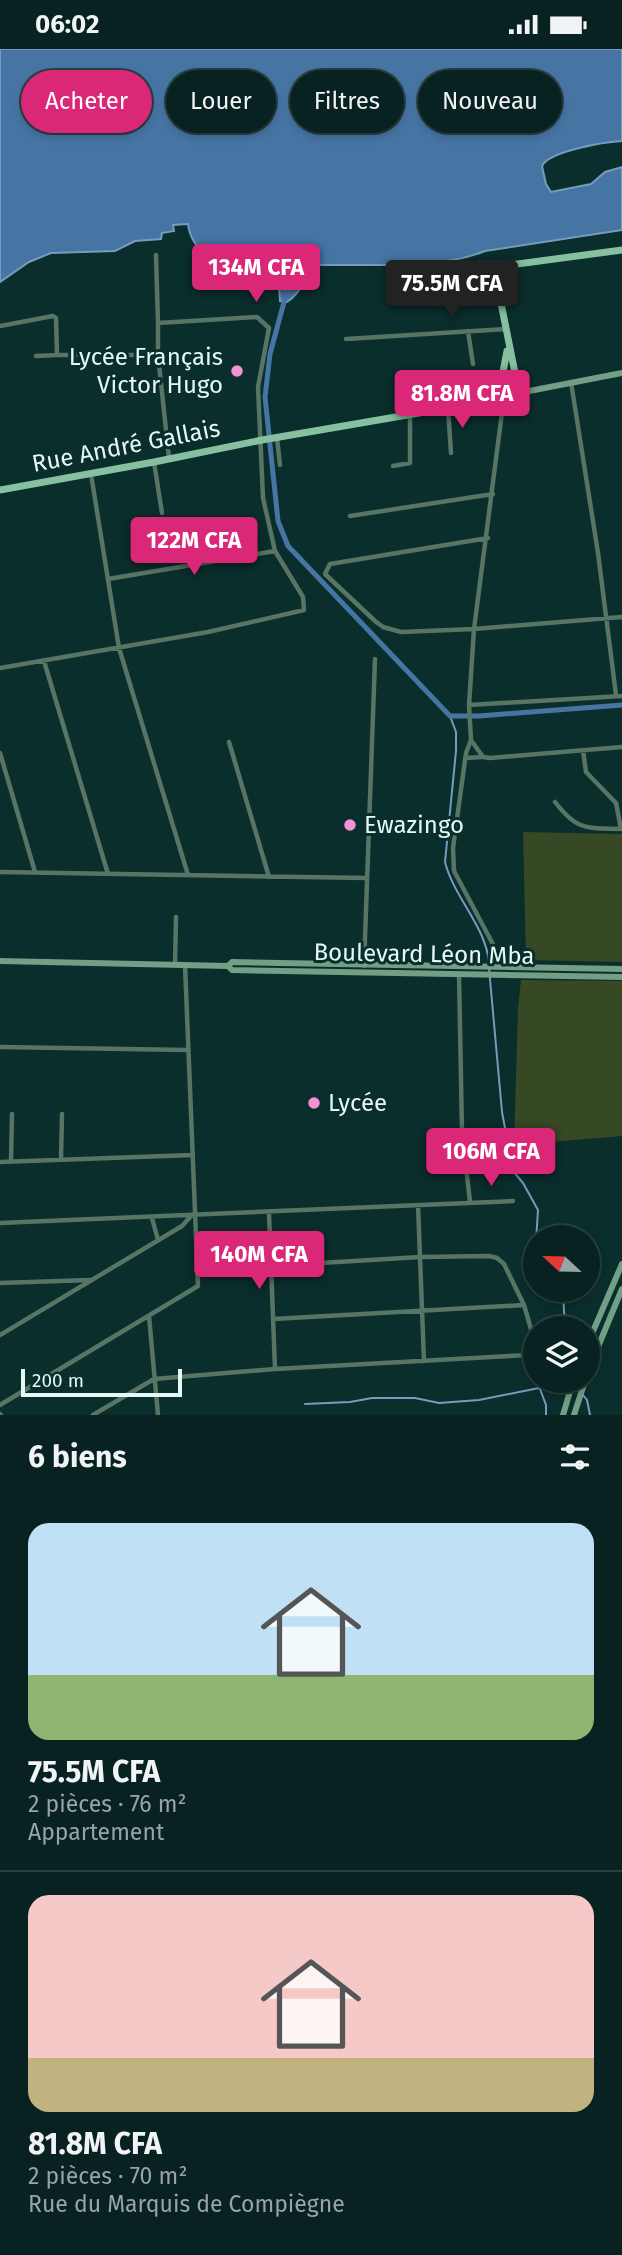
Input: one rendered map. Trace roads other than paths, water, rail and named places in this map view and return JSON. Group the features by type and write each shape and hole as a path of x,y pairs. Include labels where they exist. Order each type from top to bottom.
{"main road":[{"path":"519,393 496,278 499,268 622,250"},
{"path":"501,398 508,347"},
{"name":"Rue André Gallais","path":"0,490 519,393"}],"street":[{"path":"156,255 158,355 169,459"},
{"path":"0,326 53,316 57,355"},
{"path":"0,668 208,632 304,610 303,597 275,551 263,498 258,387 269,328 267,323 257,317 158,323"},
{"path":"346,339 506,329"},
{"path":"468,331 473,363"},
{"path":"36,356 158,355"},
{"path":"519,393 622,373"},
{"path":"469,708 619,695 571,382"},
{"path":"501,398 488,538 474,629 469,708 471,740 453,848 454,871 504,965"},
{"path":"448,408 451,453"},
{"path":"393,466 411,462 410,414"},
{"path":"275,438 280,465"},
{"path":"154,462 162,513"},
{"path":"90,474 119,648 188,875"},
{"path":"349,516 493,494"},
{"path":"488,538 330,564 325,574 383,627 401,632 622,617"},
{"path":"108,579 275,551"},
{"path":"364,973 375,659"},
{"path":"44,661 108,874"},
{"path":"471,740 483,757"},
{"path":"229,742 269,877"},
{"path":"466,758 622,747"},
{"path":"555,802 568,819 578,825 622,829 616,803 586,772 583,750"},
{"path":"0,753 35,872"},
{"path":"0,872 367,878"},
{"path":"175,964 176,917"},
{"name":"Boulevard Léon Mba","path":"0,961 228,966 232,970 622,977"},
{"name":"Boulevard Léon Mba","path":"228,966 232,962 364,963 622,969"},
{"path":"0,1405 198,1286 193,1216 185,965"},
{"path":"459,974 463,1132 470,1202"},
{"path":"0,1047 188,1050"},
{"path":"11,1161 12,1114"},
{"path":"61,1159 62,1114"},
{"path":"0,1162 193,1155"},
{"path":"0,1223 513,1201"},
{"path":"418,1205 424,1361"},
{"path":"269,1213 275,1369"},
{"path":"0,1335 186,1224 193,1216"},
{"path":"152,1217 158,1240"},
{"path":"93,1415 154,1379 275,1369 527,1355 534,1342 524,1305 504,1264 497,1258 420,1257 271,1266"},
{"path":"599,1316 622,1263"},
{"path":"0,1283 92,1280"},
{"path":"600,1342 622,1289"},
{"path":"273,1319 524,1305"},
{"path":"149,1316 158,1415"},
{"path":"563,1415 569,1393"},
{"path":"574,1415 580,1393"}],"water":[{"path":"0,49 622,49 622,141 566,152 542,166 546,184 551,192 591,184 605,172 622,167 622,230 485,251 425,264 318,265 287,302 280,301 278,273 270,266 254,275 212,259 196,245 188,224 173,225 174,231 162,233 161,239 135,241 115,251 51,253 29,262 0,282"}],"waterway":[{"path":"284,302 270,354 265,397 278,521 288,546 450,716 622,705"},
{"path":"450,716 456,732 456,751 445,862 455,888 482,937 489,963"},
{"path":"489,968 502,1112 513,1171 538,1210 537,1225"},
{"path":"563,1302 564,1316"},
{"path":"305,1404 372,1398 415,1398 439,1403 479,1400 523,1391"},
{"path":"542,1393 546,1415"},
{"path":"583,1395 587,1400 590,1415"}],"place":[{"name":"Lycée Français Victor Hugo","path":"237,371"},
{"name":"Ewazingo","path":"350,825"},
{"name":"Lycée","path":"314,1103"}]}
